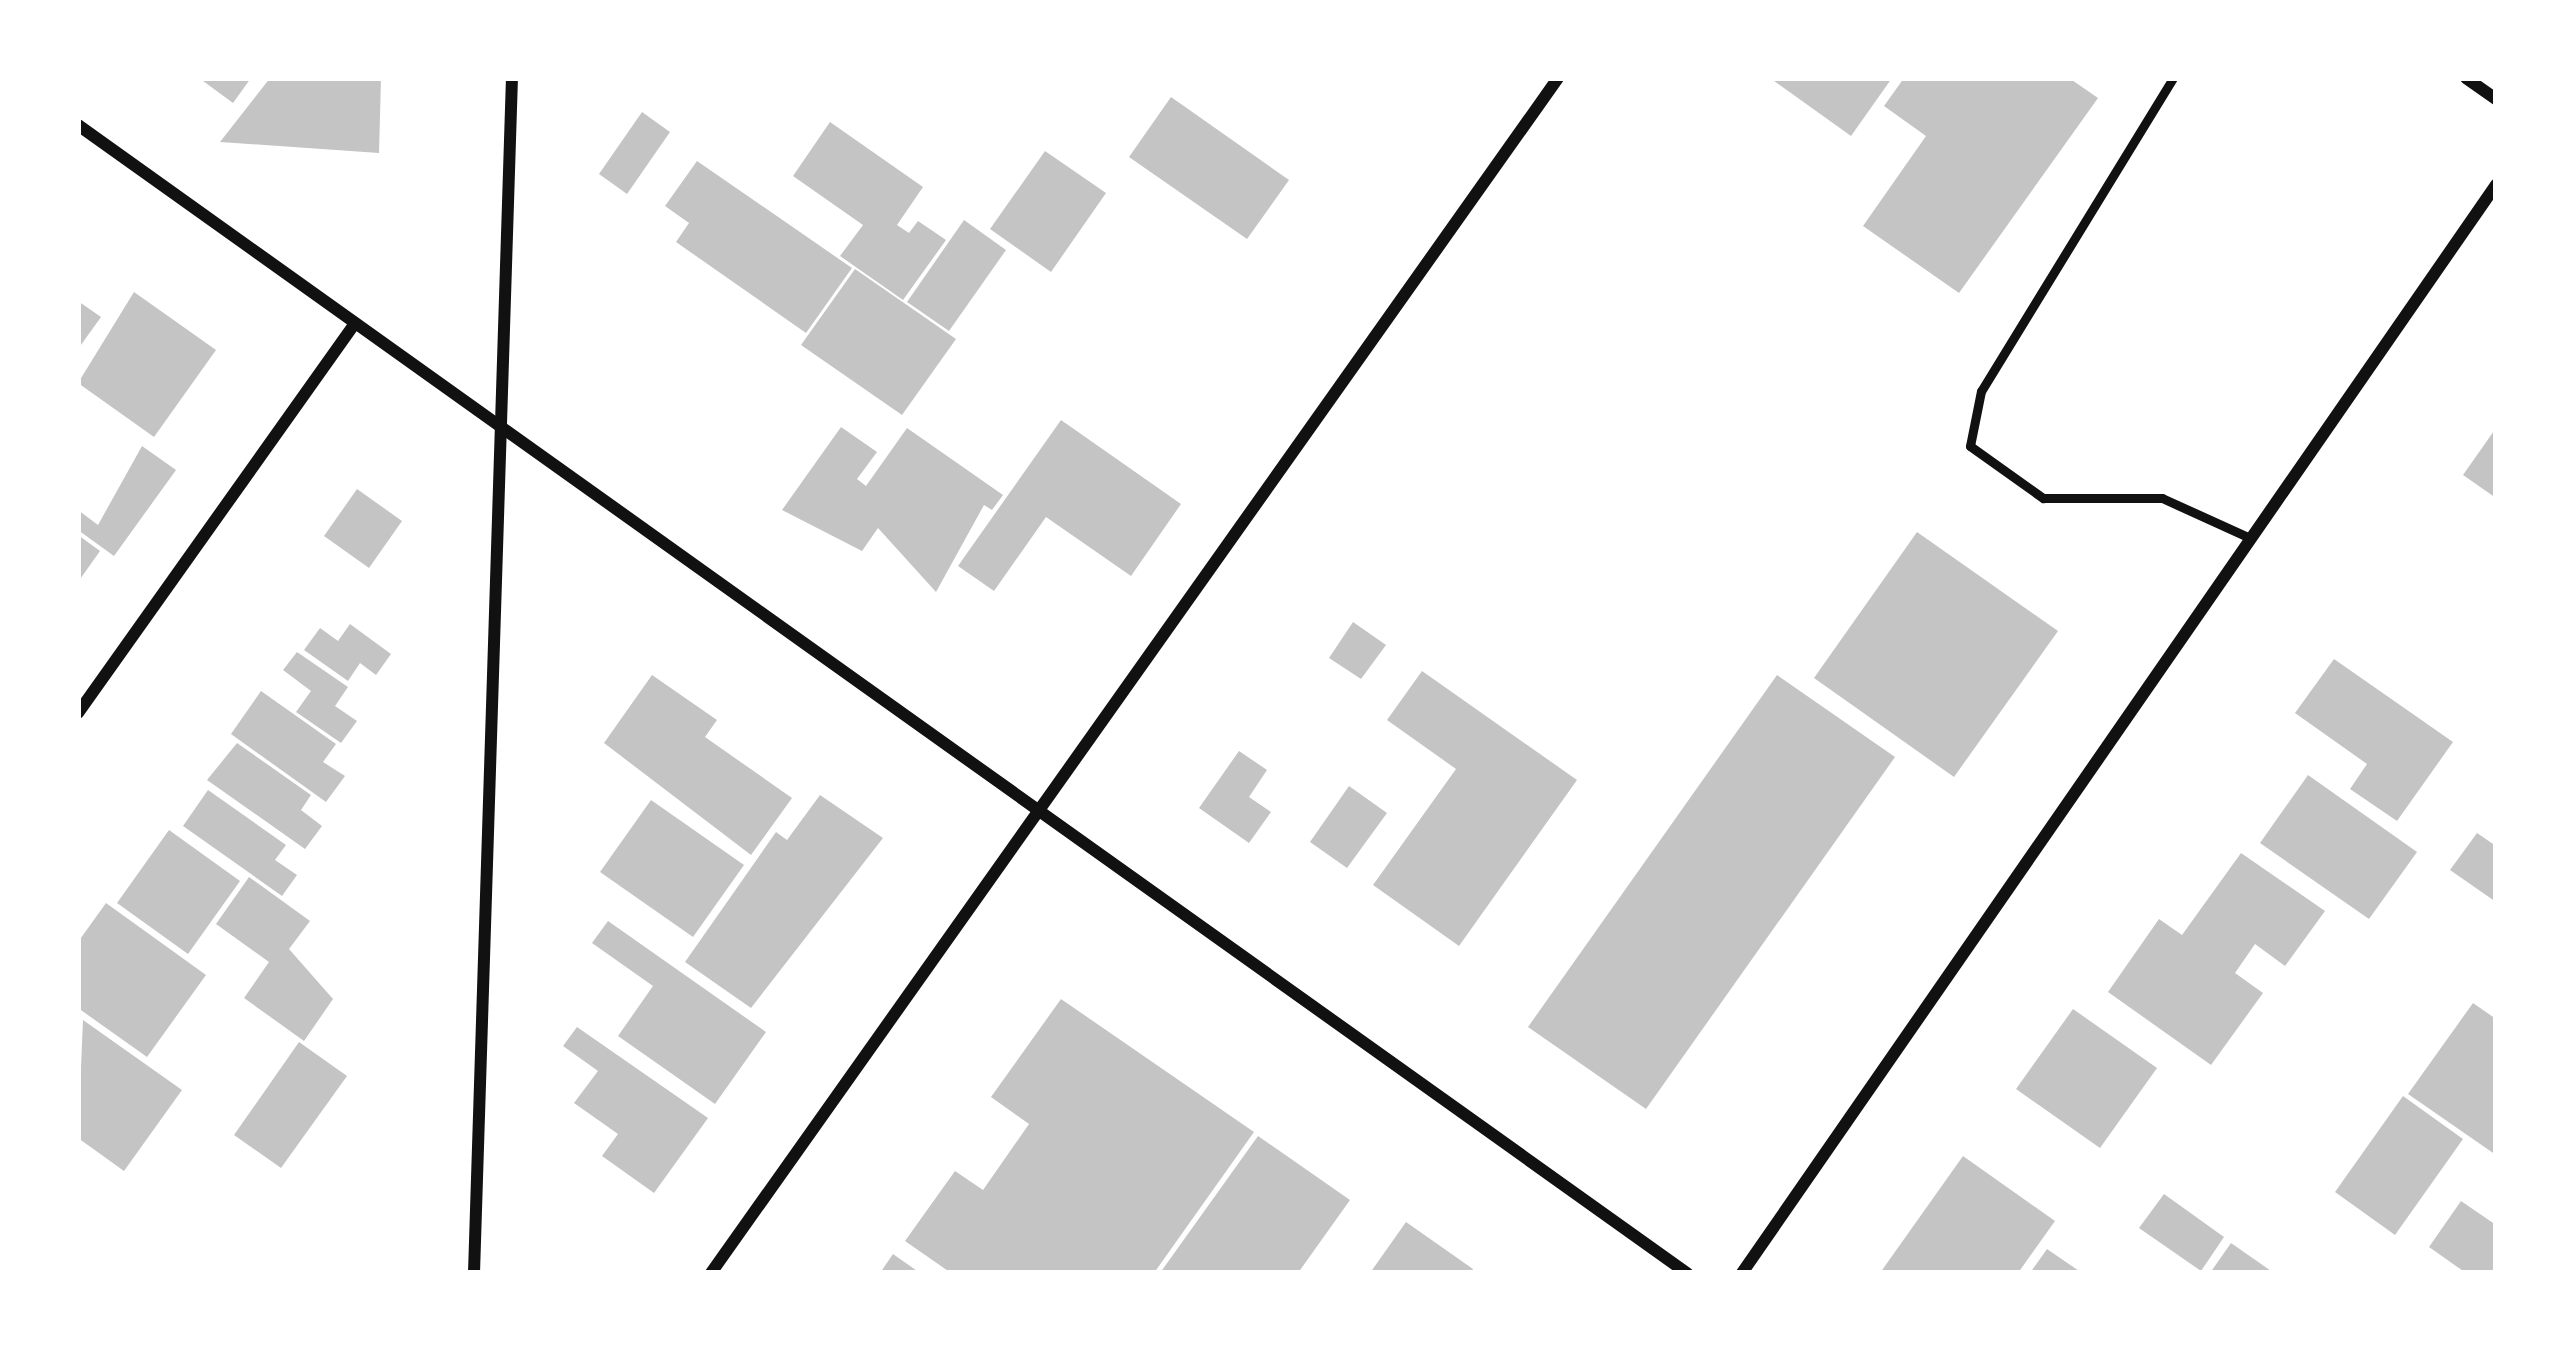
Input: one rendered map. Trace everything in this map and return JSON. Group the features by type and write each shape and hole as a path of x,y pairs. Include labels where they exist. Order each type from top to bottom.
{"street":[{"path":"474,1273 493,424 512,78"},
{"path":"711,1273 1041,815 1558,78"},
{"path":"2466,78 2496,99"},
{"path":"78,125 1687,1273"},
{"path":"1742,1273 2496,185"},
{"path":"78,713 355,322"}],"lane":[{"path":"2173,78 1981,391 1970,446 2043,499 2162,498 2248,537"}],"building":[{"path":"199,78 251,78 233,103"},
{"path":"270,78 381,78 379,153 220,142"},
{"path":"1770,78 1892,78 1851,136"},
{"path":"1904,78 2069,78 2098,98 1959,293 1863,226 1926,136 1884,106"},
{"path":"1171,97 1289,180 1247,239 1129,157"},
{"path":"642,112 670,132 627,194 599,174"},
{"path":"830,122 923,187 897,225 909,233 918,221 946,240 903,300 840,256 863,225 793,176"},
{"path":"1045,151 1106,193 1051,272 990,229"},
{"path":"697,161 852,268 806,333 676,242 689,223 665,206"},
{"path":"964,220 1006,250 949,331 907,302"},
{"path":"855,269 956,339 902,415 801,345"},
{"path":"134,292 216,350 154,437 78,383"},
{"path":"78,301 101,317 78,349"},
{"path":"1061,420 1181,504 1131,576 1046,517 994,591 958,566"},
{"path":"841,427 877,452 857,479 866,486 907,428 1003,495 992,510 984,505 936,592 878,528 862,551 782,510"},
{"path":"2496,428 2496,498 2463,475"},
{"path":"142,446 176,470 114,556 78,530 78,510 98,525"},
{"path":"357,489 402,521 369,568 324,536"},
{"path":"1917,532 2058,631 1954,777 1814,678"},
{"path":"78,535 100,551 78,582"},
{"path":"1353,622 1386,645 1361,679 1329,658"},
{"path":"350,624 391,654 376,675 360,663 348,681 304,650 320,628 338,641"},
{"path":"297,652 348,687 335,706 357,721 341,743 296,712 311,691 283,670"},
{"path":"2334,659 2453,742 2397,821 2350,789 2367,764 2295,713"},
{"path":"1422,671 1577,780 1459,946 1373,885 1456,769 1387,720"},
{"path":"652,675 717,720 705,737 792,798 751,855 604,743"},
{"path":"1777,675 1895,757 1646,1109 1528,1027"},
{"path":"261,691 336,744 323,762 345,776 326,802 231,734"},
{"path":"237,743 311,795 301,810 322,826 305,849 207,780"},
{"path":"1239,751 1267,770 1249,797 1271,812 1249,843 1199,808"},
{"path":"2308,775 2417,852 2369,919 2260,843"},
{"path":"1349,786 1387,813 1347,868 1310,842"},
{"path":"208,790 286,845 275,860 297,875 282,896 183,826"},
{"path":"820,795 883,838 751,1008 685,962 776,832 787,840"},
{"path":"651,800 744,865 693,937 600,872"},
{"path":"169,830 240,881 188,954 117,903"},
{"path":"2477,833 2496,846 2496,902 2450,870"},
{"path":"2241,853 2325,911 2285,966 2255,944 2235,973 2263,993 2211,1065 2108,992 2159,919 2182,935"},
{"path":"249,877 310,921 289,949 333,999 304,1041 244,998 269,962 216,924"},
{"path":"106,903 206,975 147,1057 78,1008 78,942"},
{"path":"608,921 766,1032 715,1104 618,1036 653,986 592,943"},
{"path":"1061,999 1254,1132 1154,1273 951,1273 905,1241 955,1171 983,1190 1029,1124 991,1097"},
{"path":"2473,1003 2496,1019 2496,1155 2408,1094"},
{"path":"2073,1009 2157,1068 2100,1148 2016,1089"},
{"path":"83,1020 182,1090 124,1171 78,1138"},
{"path":"577,1027 708,1118 654,1193 602,1156 618,1134 574,1103 598,1071 563,1046"},
{"path":"299,1042 347,1076 281,1168 234,1135"},
{"path":"2403,1096 2463,1139 2395,1235 2335,1192"},
{"path":"1258,1136 1350,1200 1298,1273 1160,1273"},
{"path":"1963,1156 2055,1221 2018,1273 1880,1273"},
{"path":"2164,1194 2224,1237 2201,1271 2139,1228"},
{"path":"2461,1201 2496,1225 2496,1273 2466,1273 2429,1247"},
{"path":"1406,1222 1473,1269 1471,1273 1370,1273"},
{"path":"2231,1243 2274,1273 2210,1273"},
{"path":"2047,1249 2082,1273 2030,1273"},
{"path":"893,1254 920,1273 880,1273"}]}
